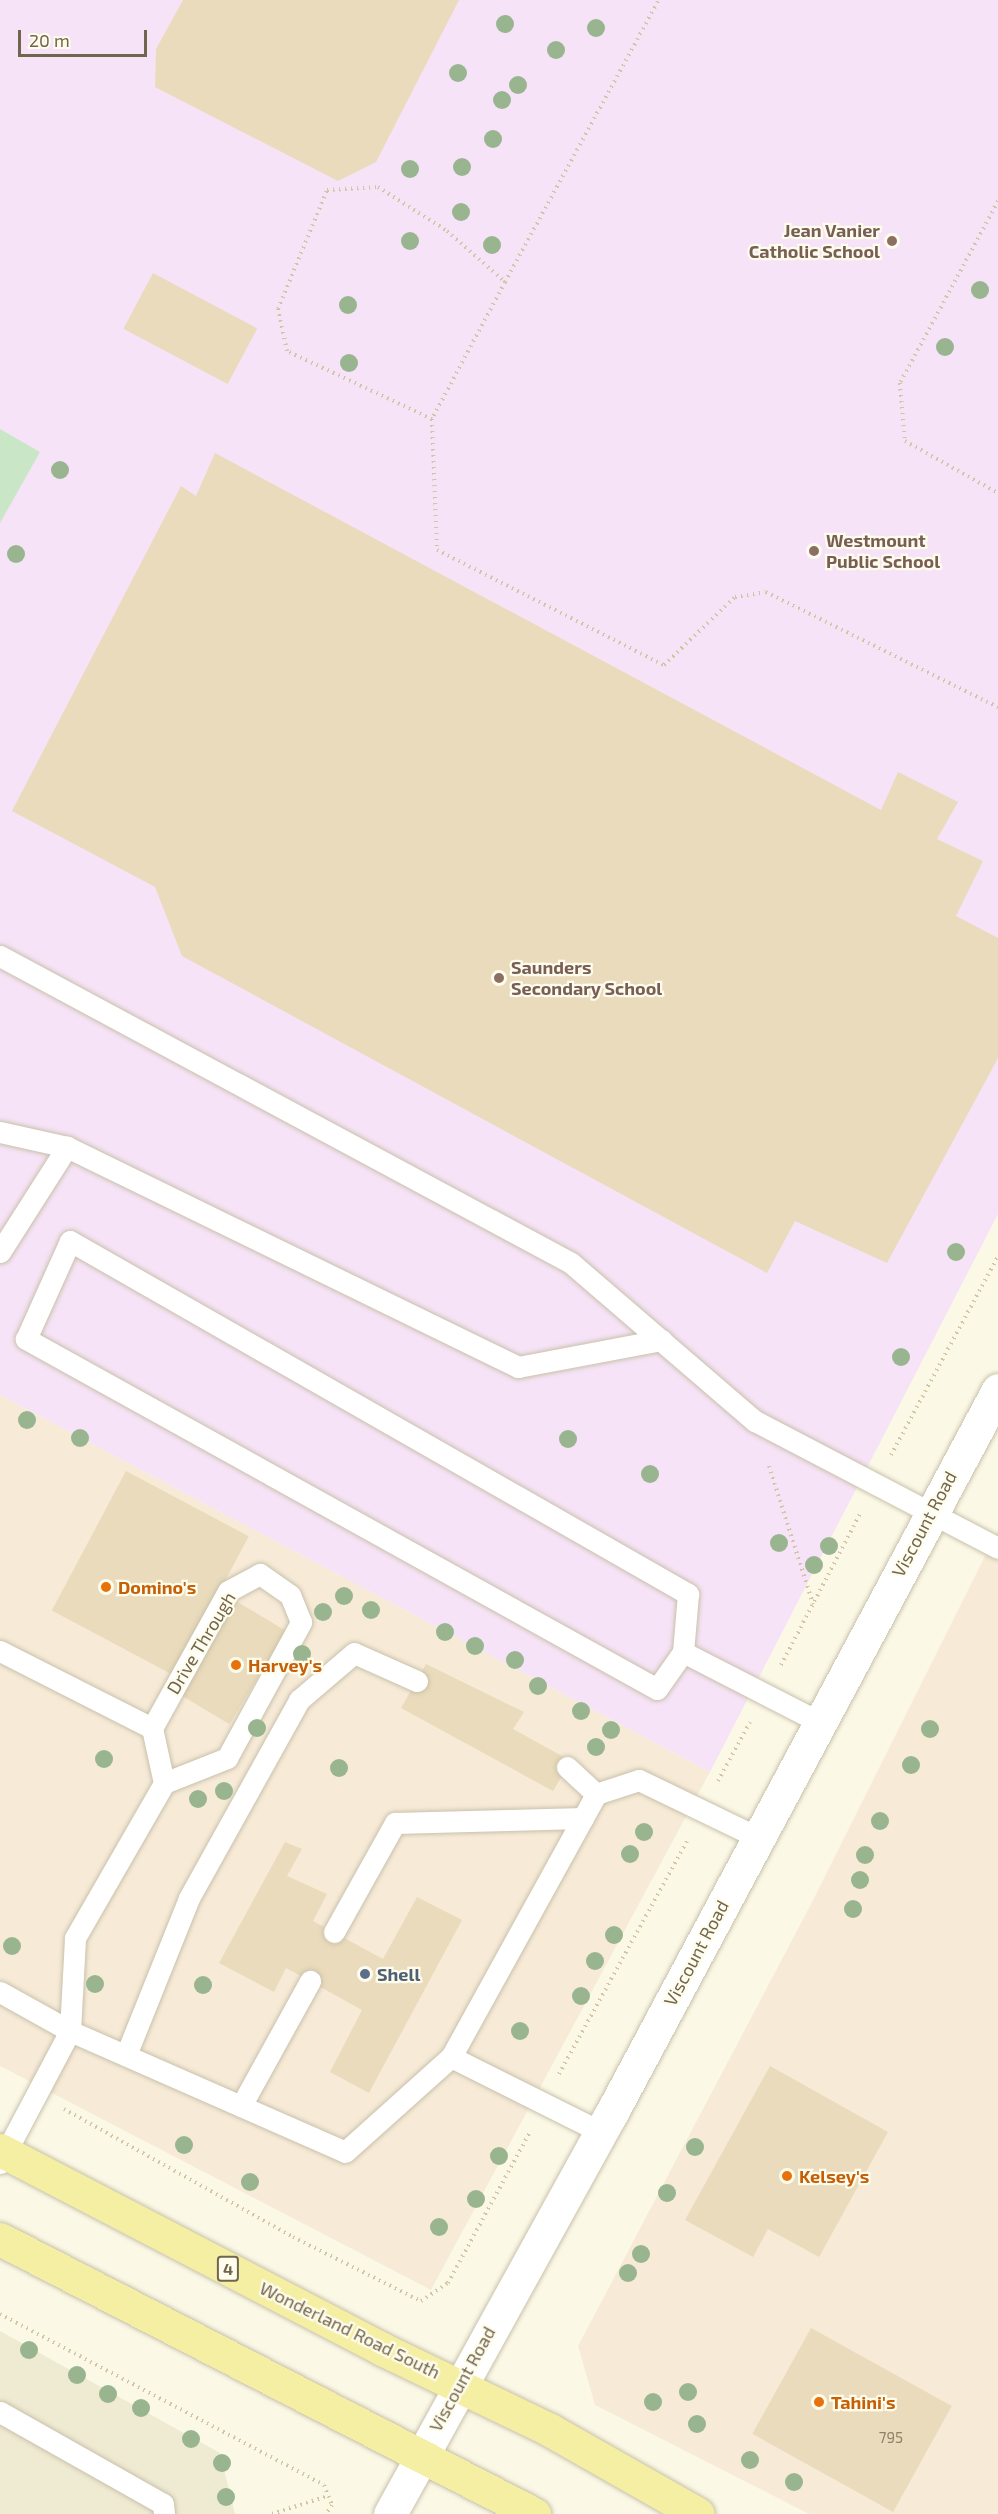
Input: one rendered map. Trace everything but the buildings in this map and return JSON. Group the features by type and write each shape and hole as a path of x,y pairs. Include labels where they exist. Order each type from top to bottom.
{"main road":[{"name":"Wonderland Road South","path":"2,2156 382,2349 459,2383 698,2514"},
{"path":"0,2239 534,2514"}],"street":[{"name":"Viscount Road","path":"390,2514 459,2383 602,2132 931,1510 998,1390"}],"lane":[{"path":"0,956 571,1263 755,1421 931,1510 998,1548"},
{"path":"0,1132 67,1147 518,1367 661,1340"},
{"path":"0,1252 67,1147"},
{"path":"70,1241 688,1594 683,1652 657,1689 26,1339 70,1241"},
{"name":"Drive Through","path":"152,1728 228,1591 261,1574 290,1595 301,1622 227,1758 164,1783"},
{"path":"0,1651 152,1728 164,1783 75,1938 70,2031 39,2095 2,2156"},
{"path":"683,1652 764,1697 819,1722"},
{"path":"126,2055 189,1898 298,1700 354,1653 417,1681"},
{"path":"567,1767 596,1794"},
{"path":"0,1992 70,2031 345,2152 451,2057 596,1794 639,1780 757,1838"},
{"path":"334,1932 395,1823 583,1818"},
{"path":"241,2106 310,1981"},
{"path":"451,2057 602,2132"},
{"path":"0,2412 163,2504 164,2514"}],"path":[{"path":"659,0 432,418 436,550 664,665 735,597 766,592 998,707"},
{"path":"432,418 287,351 278,309 327,190 378,187 447,231 505,282"},
{"path":"998,201 900,383 906,441 998,493"},
{"path":"39,2095 293,2237 421,2301 448,2283 543,2103 764,1697 876,1482 998,1256"},
{"path":"755,1421 813,1605"},
{"path":"0,2314 324,2485 332,2505 326,2514"},
{"path":"272,2514 328,2496"}],"shaded area":[{"name":"Saunders Secondary School","path":"0,0 998,0 998,1214 710,1772 0,1395"},
{"path":"0,1395 710,1772 431,2290 0,2066"},
{"path":"998,1530 998,2514 809,2514 595,2405 578,2346 811,1904"},
{"path":"0,2331 220,2453 235,2514 0,2514"}],"green space":[{"path":"0,429 40,452 0,523"}],"place":[{"name":"Jean Vanier Catholic School","path":"892,241"},
{"name":"Westmount Public School","path":"814,551"},
{"name":"Saunders Secondary School","path":"499,978"},
{"name":"Domino's","path":"106,1587"},
{"name":"Harvey's","path":"236,1665"},
{"name":"Shell","path":"365,1974"},
{"name":"Kelsey's","path":"787,2176"},
{"name":"Tahini's","path":"819,2402"}]}
